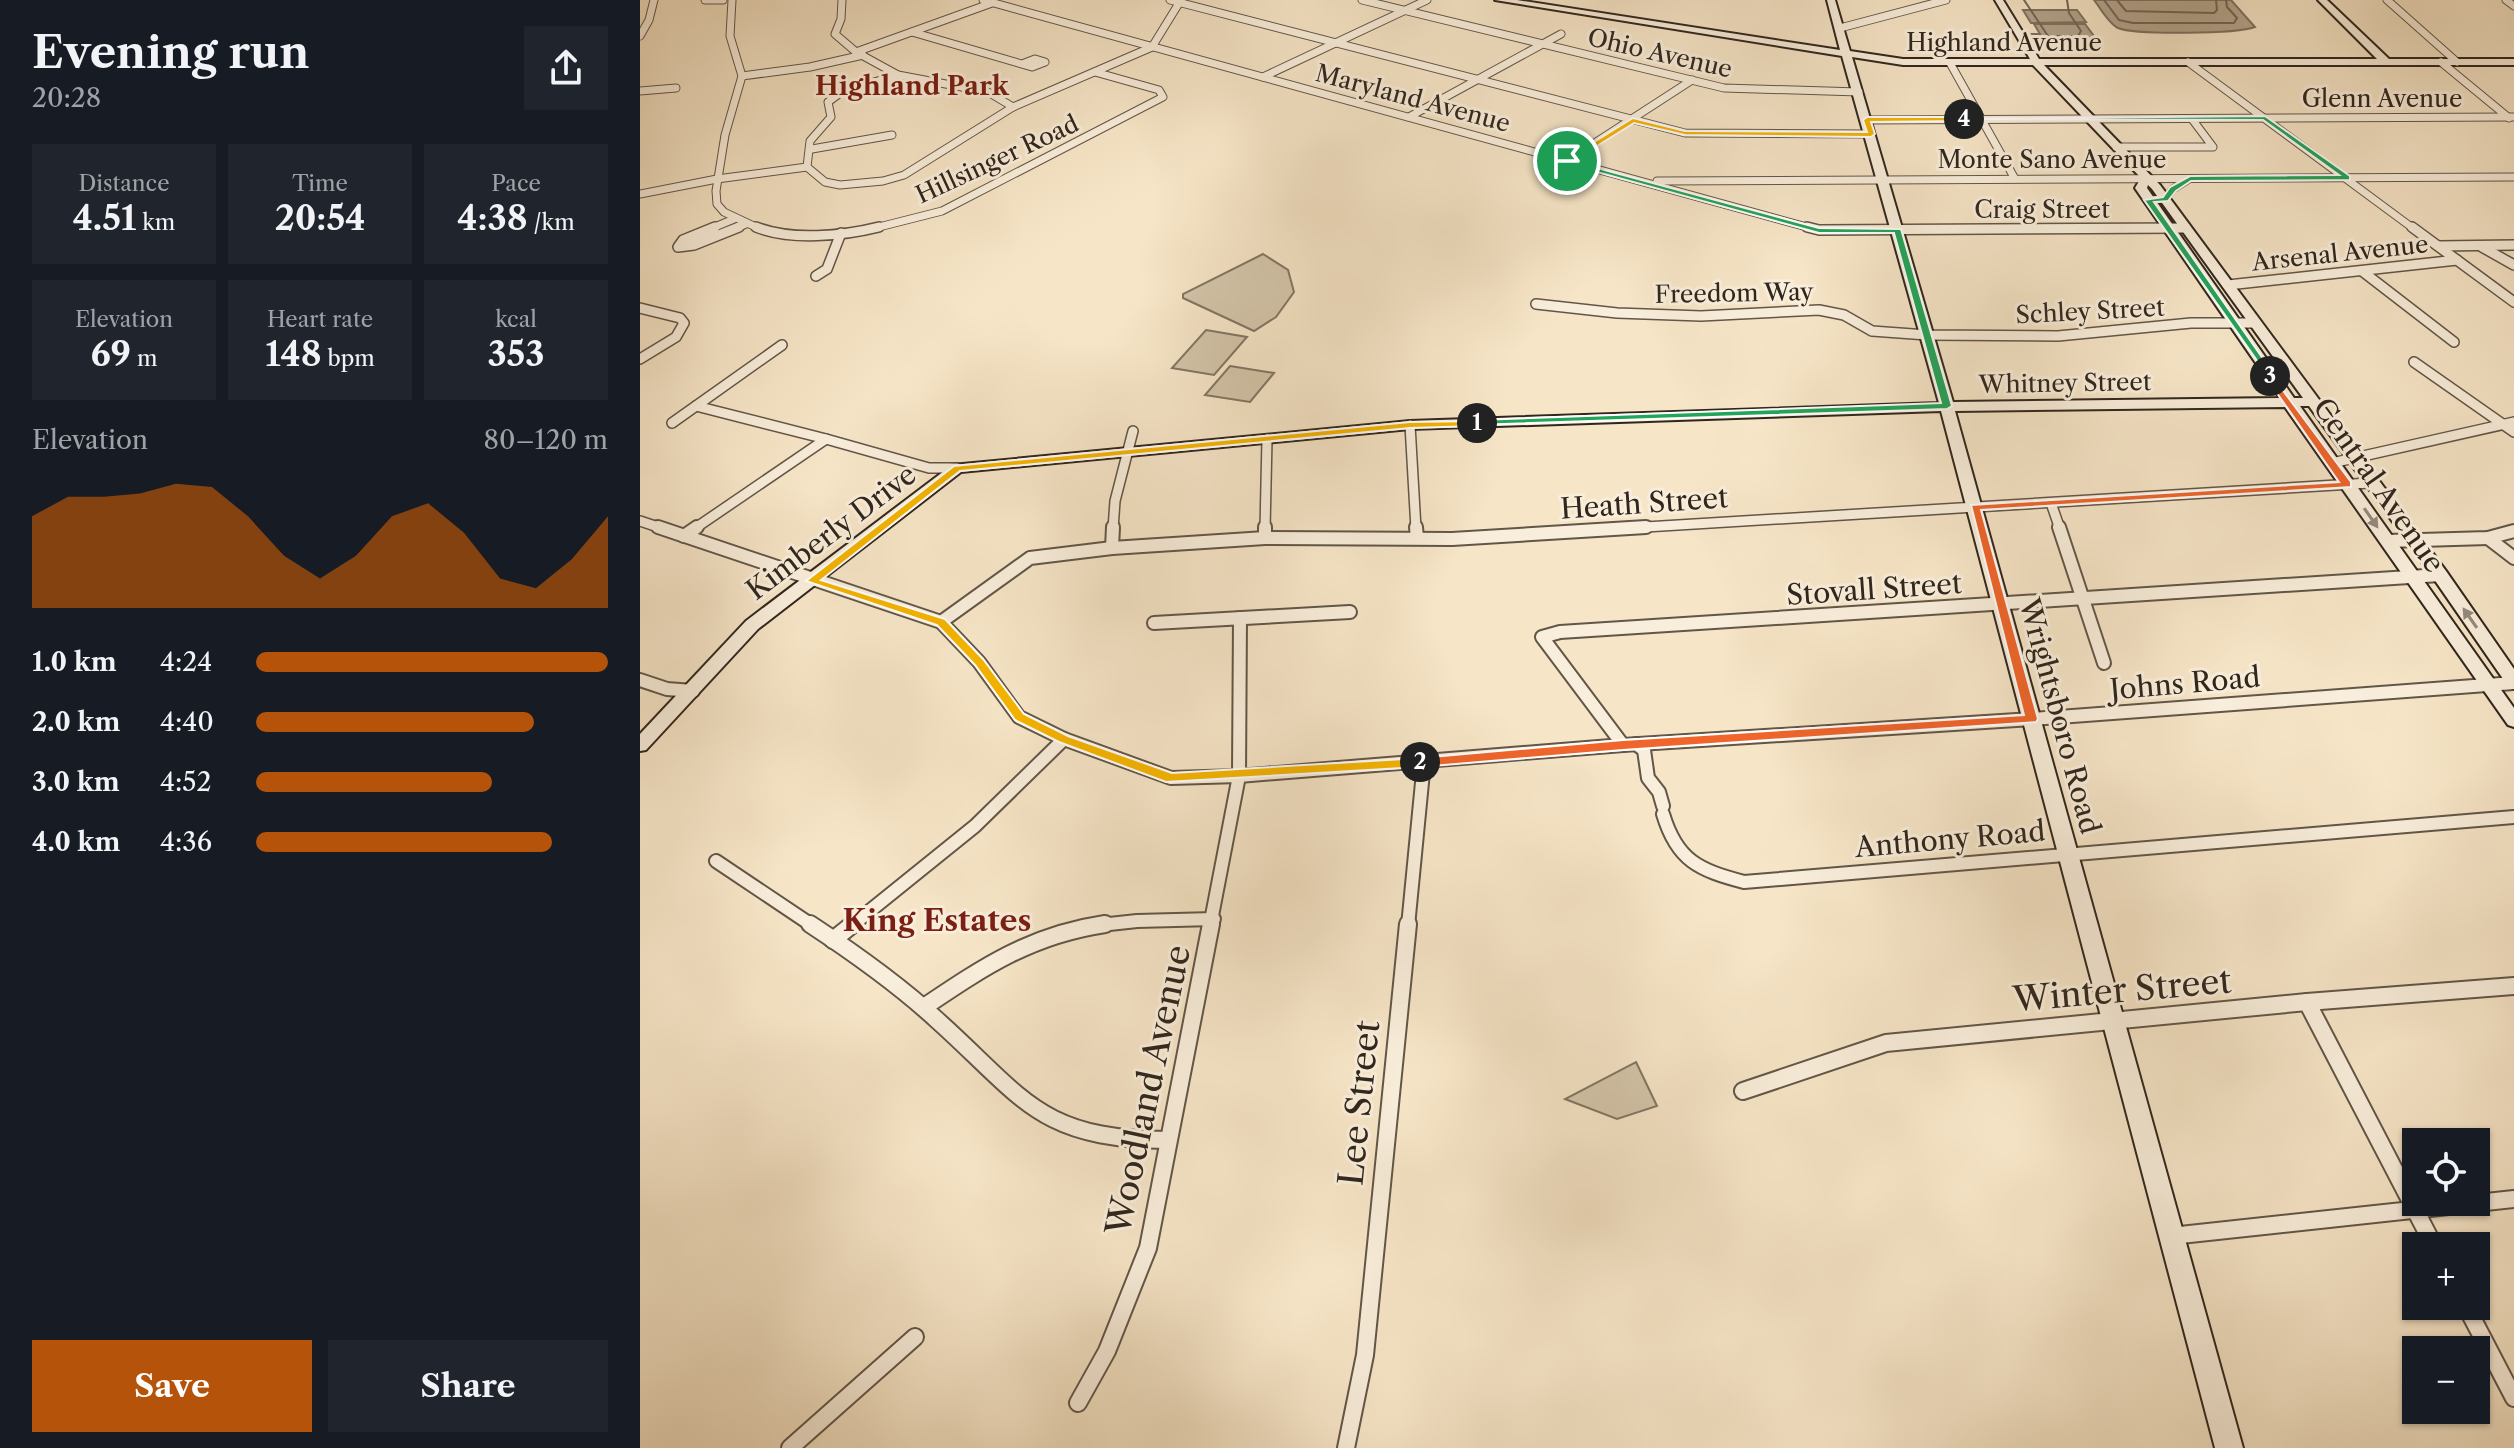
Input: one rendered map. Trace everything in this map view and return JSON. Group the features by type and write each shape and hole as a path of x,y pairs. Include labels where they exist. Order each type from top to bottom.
{"main road":[{"name":"Highland Avenue","path":"1499,0 1848,56 1903,62 2514,62"},
{"name":"Wrightsboro Road","path":"1831,0 1975,507 2229,1448"},
{"name":"Central Avenue","path":"1999,0 2037,63 2165,199 2440,575 2514,683"},
{"path":"2322,0 2386,62"},
{"name":"Central Avenue","path":"2146,178 2141,188 2148,200 2514,721"},
{"name":"Whitney Street","path":"957,468 1410,425 1947,406 2312,402"},
{"name":"Kimberly Drive","path":"640,745 752,625 957,468"}],"street":[{"path":"640,36 649,20 654,0"},
{"path":"705,0 723,0"},
{"path":"732,0 730,36 742,76 725,135 717,179 717,204 734,219 683,240 678,247 694,245 746,224"},
{"path":"842,0 841,19 835,34 859,53 898,75 988,92 1013,107"},
{"name":"Maryland Avenue","path":"983,0 1819,230 1898,230"},
{"path":"1170,0 1685,133 1871,134"},
{"name":"Ohio Avenue","path":"1362,0 1745,90 1859,92"},
{"path":"1263,77 1427,0"},
{"path":"1840,28 1946,0"},
{"path":"2387,0 2457,62"},
{"path":"2506,0 2514,6"},
{"path":"807,167 825,182 840,185 883,181 904,175 1013,107 1152,47 1180,1"},
{"path":"742,76 810,67 859,53 992,3"},
{"path":"912,32 1022,64"},
{"path":"1409,117 1561,34"},
{"path":"2188,62 2514,302"},
{"path":"2441,62 2512,119"},
{"path":"1950,63 2015,179"},
{"name":"Hillsinger Road","path":"734,219 801,234 841,233 875,229 942,211 1160,100 1164,94 1095,72"},
{"path":"807,167 812,149 810,141 831,117 828,102 833,96 898,75"},
{"path":"1567,161 1692,80"},
{"path":"640,91 676,88"},
{"path":"2116,147 2213,147 2192,119"},
{"name":"Glenn Avenue","path":"1867,120 2512,119"},
{"path":"812,149 892,135"},
{"path":"640,194 717,179 807,167"},
{"name":"Monte Sano Avenue","path":"1639,181 2514,177"},
{"path":"2148,200 2165,199 2173,189 2190,178"},
{"name":"Craig Street","path":"1898,230 2186,228"},
{"path":"816,276 827,269 841,233"},
{"name":"Arsenal Avenue","path":"2439,246 2514,245"},
{"path":"2480,246 2514,265"},
{"name":"Arsenal Avenue","path":"2228,285 2457,260"},
{"path":"2362,271 2454,342"},
{"name":"Freedom Way","path":"1538,302 1617,313 1701,316 1819,310 1844,315 1872,331 1926,332"},
{"path":"640,308 680,318 684,323 676,337 640,359"},
{"name":"Schley Street","path":"1926,332 2058,336 2191,323 2254,323"},
{"path":"672,423 782,345"},
{"path":"2414,362 2514,432"},
{"path":"696,406 929,468 957,468"},
{"path":"2332,463 2514,422"},
{"path":"1410,425 1417,538"},
{"path":"1112,548 1115,501 1133,431"},
{"path":"684,536 826,439"},
{"path":"1265,538 1267,439"},
{"name":"Heath Street","path":"941,622 1030,558 1112,548 1265,538 1452,539 2370,483"},
{"path":"2051,503 2104,663"},
{"name":"Johns Road","path":"640,521 941,622 979,662 1019,717 1064,739 1171,778 1239,776 1629,745 2514,683"},
{"path":"2387,541 2488,538 2514,531"},
{"path":"2488,538 2514,558"},
{"name":"Stovall Street","path":"1629,745 1542,637 1560,632 2440,575"},
{"path":"1154,623 1350,612"},
{"name":"Woodland Avenue","path":"1078,1403 1107,1351 1148,1248 1167,1140 1214,919 1239,776 1240,618"},
{"path":"640,680 667,689 693,691"},
{"path":"833,940 975,826 1064,739"},
{"name":"Anthony Road","path":"1629,745 1644,750 1648,778 1659,792 1668,838 1676,850 1692,863 1716,875 1744,882 2514,817"},
{"name":"Lee Street","path":"1346,1448 1365,1355 1424,762"},
{"path":"716,861 833,940 924,1007 1020,1099 1055,1122 1093,1135 1127,1140 1167,1140"},
{"path":"924,1007 1014,949 1059,933 1133,919 1214,919"},
{"name":"Winter Street","path":"1743,1091 1873,1045 2307,1002 2514,986"},
{"path":"2307,1002 2402,1184"},
{"path":"2490,1201 2514,1199"},
{"path":"2171,1236 2402,1210"},
{"path":"2473,1320 2514,1398"},
{"path":"790,1448 915,1337"}],"shaded area":[{"path":"1263,254 1288,270 1294,292 1276,317 1254,331 1183,298 1183,294"},
{"path":"1206,330 1247,337 1214,375 1172,368"},
{"path":"1230,366 1274,373 1250,402 1205,395"},
{"path":"1636,1062 1657,1106 1617,1119 1565,1099"}],"water":[{"path":"2094,0 2231,0 2255,27 2208,32 2128,30 2111,23"},
{"path":"2023,10 2077,10 2086,22 2031,23"},
{"path":"2034,24 2085,24 2100,44 2039,45 2032,34 2040,34"}],"district":[{"name":"Highland Park","path":"912,86"},
{"name":"King Estates","path":"937,920"}],"route":[{"path":"2265,118 2347,178 2190,178 2173,189 2165,199 2148,200 2347,484 1975,507 2032,719 1623,745 1239,776 1171,778 1064,739 1019,717 979,662 941,622 812,581 957,468 1410,425 1947,406 1898,230 1819,230 1567,161 1633,120 1685,133 1871,134 1867,120 2265,118"}]}
